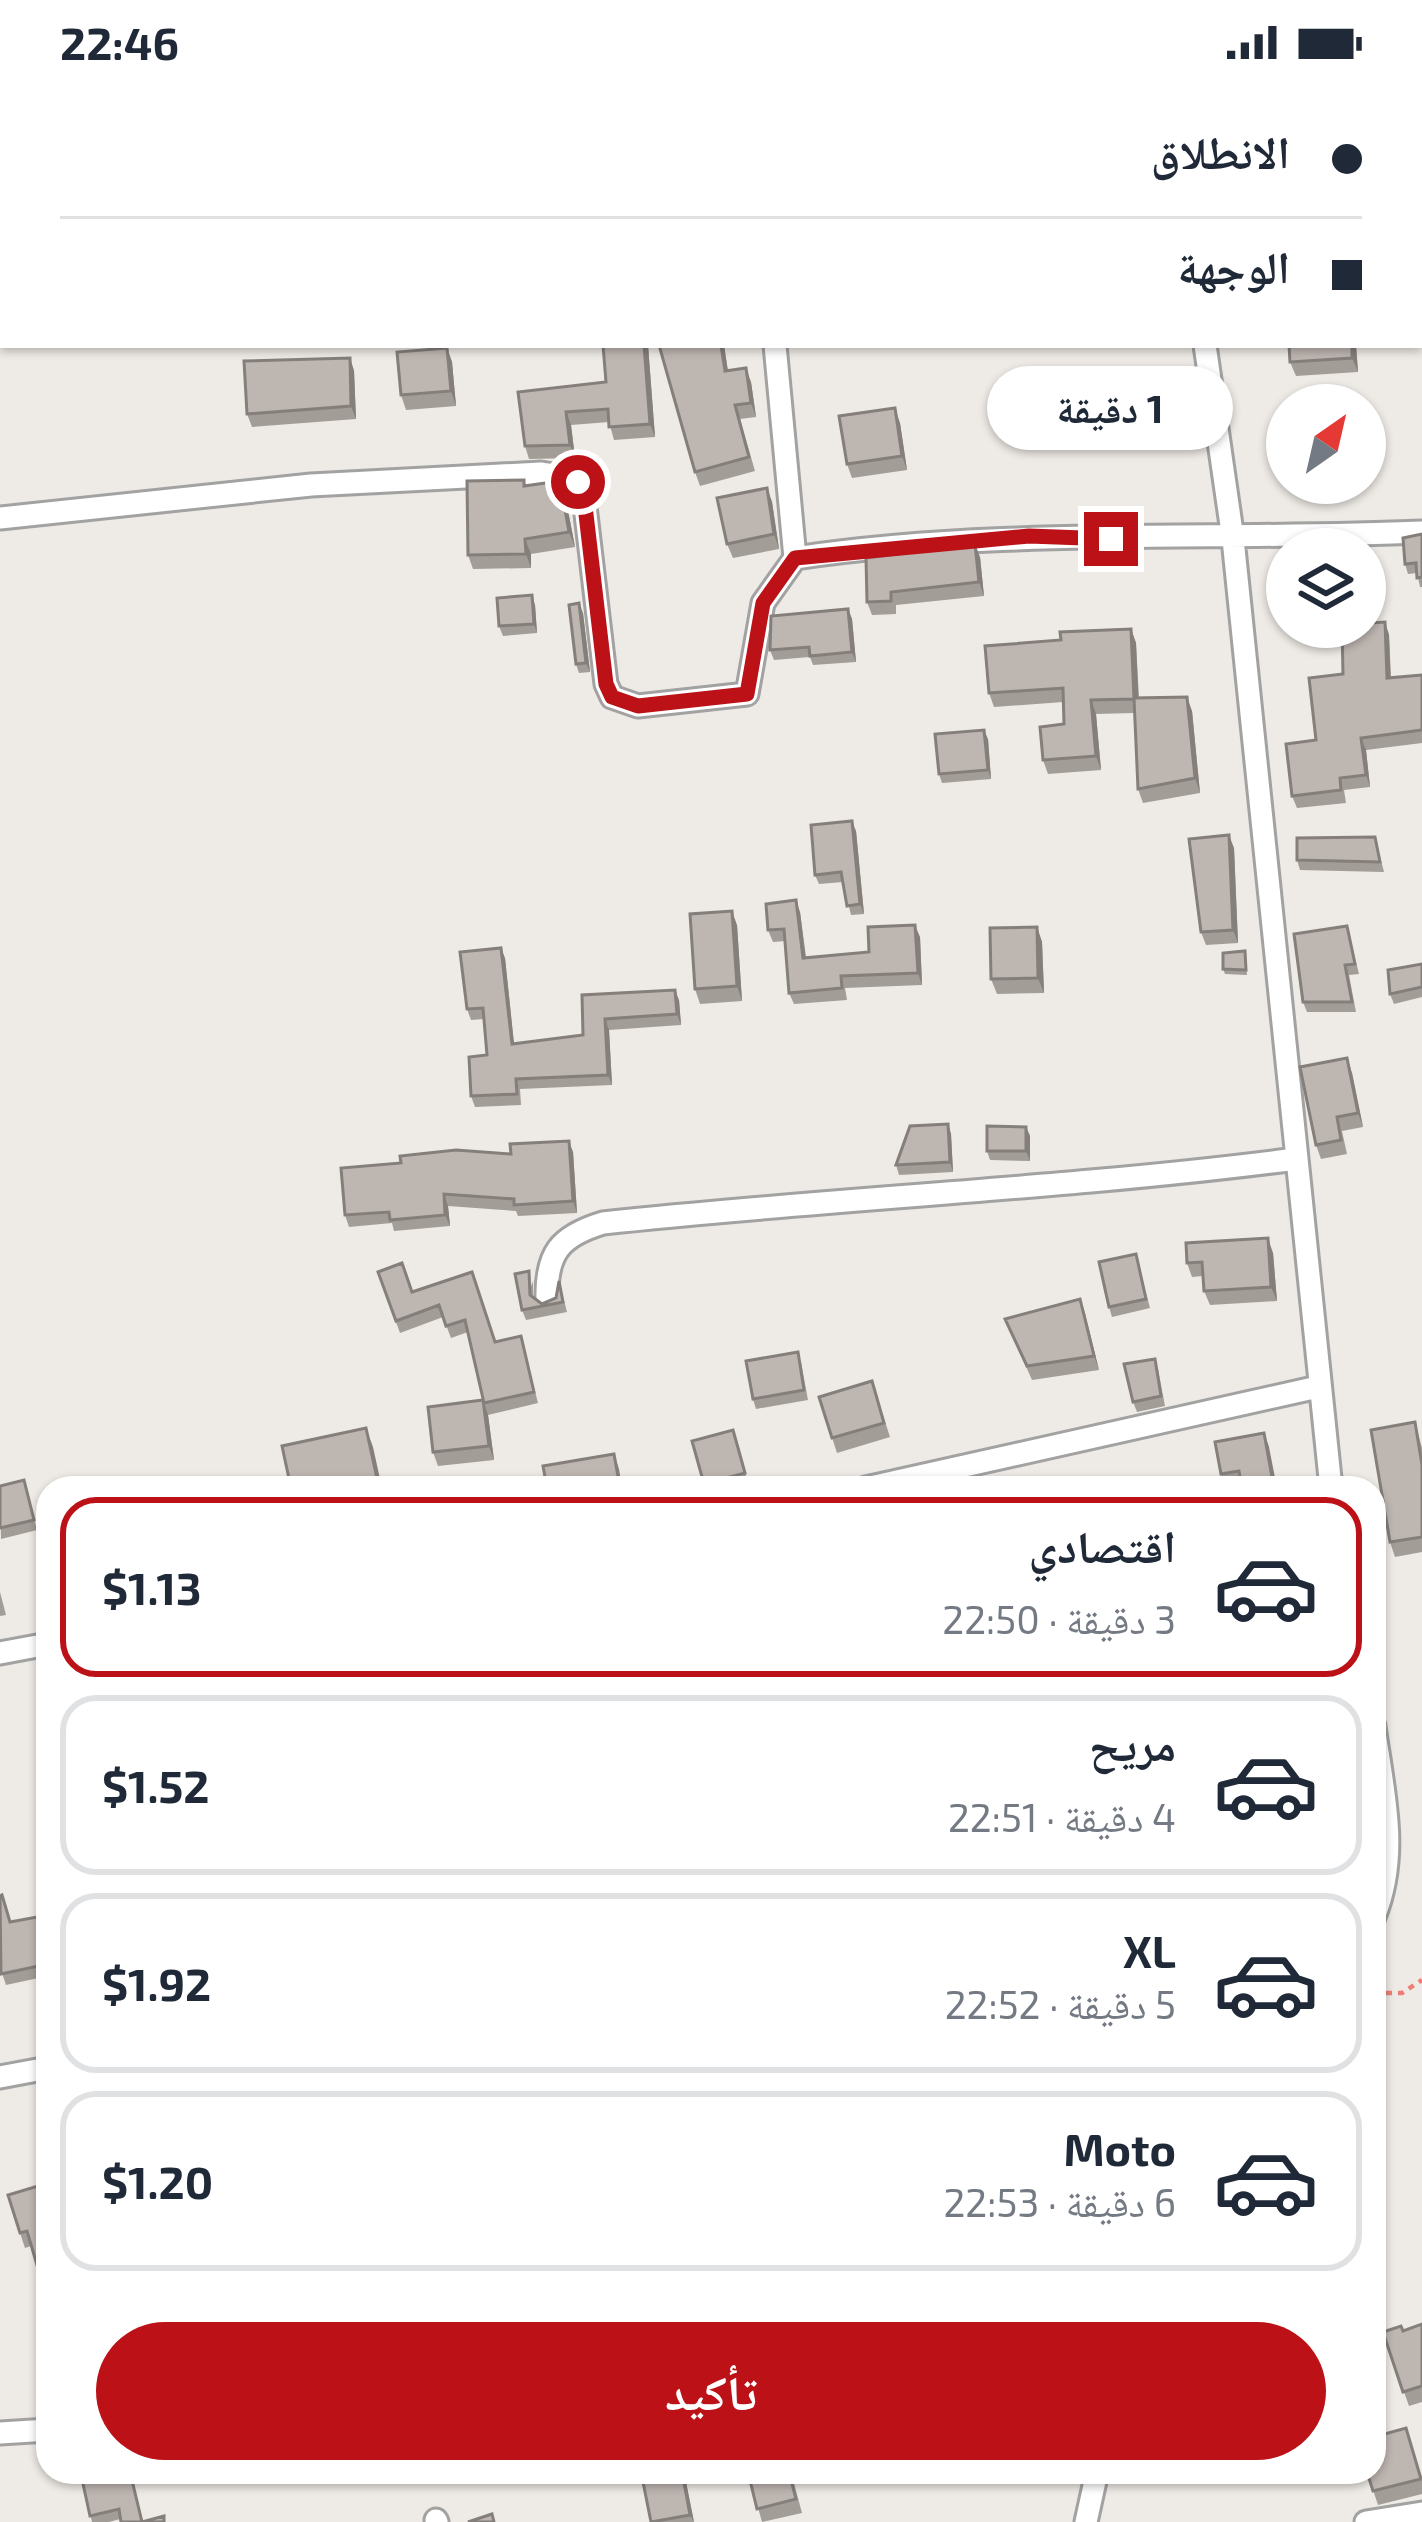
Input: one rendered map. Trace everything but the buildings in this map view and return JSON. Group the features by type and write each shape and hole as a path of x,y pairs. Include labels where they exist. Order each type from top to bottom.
{"street":[{"path":"0,518 311,485 541,473 569,478 581,488 585,506 606,684 612,697 638,706 747,694 763,603 795,558 775,348"},
{"path":"1205,348 1233,539 1329,1476"},
{"path":"795,558 1029,536 1233,539 1422,532"},
{"path":"548,1298 547,1274 555,1247 569,1234 603,1223 818,1200 1093,1185 1296,1159"},
{"path":"920,1476 1318,1388"},
{"path":"0,1652 36,1646"},
{"path":"1386,1830 1390,1865 1386,1878"},
{"path":"0,2078 36,2070"},
{"path":"0,2433 36,2431"},
{"path":"1086,2522 1094,2484"},
{"path":"1366,2522 1422,2513"}],"path":[{"path":"1386,1994 1402,1993 1422,1980"}],"route":[{"path":"578,482 585,506 606,684 622,704 638,706 747,694 753,685 763,603 795,558 1029,536 1111,539"}]}
